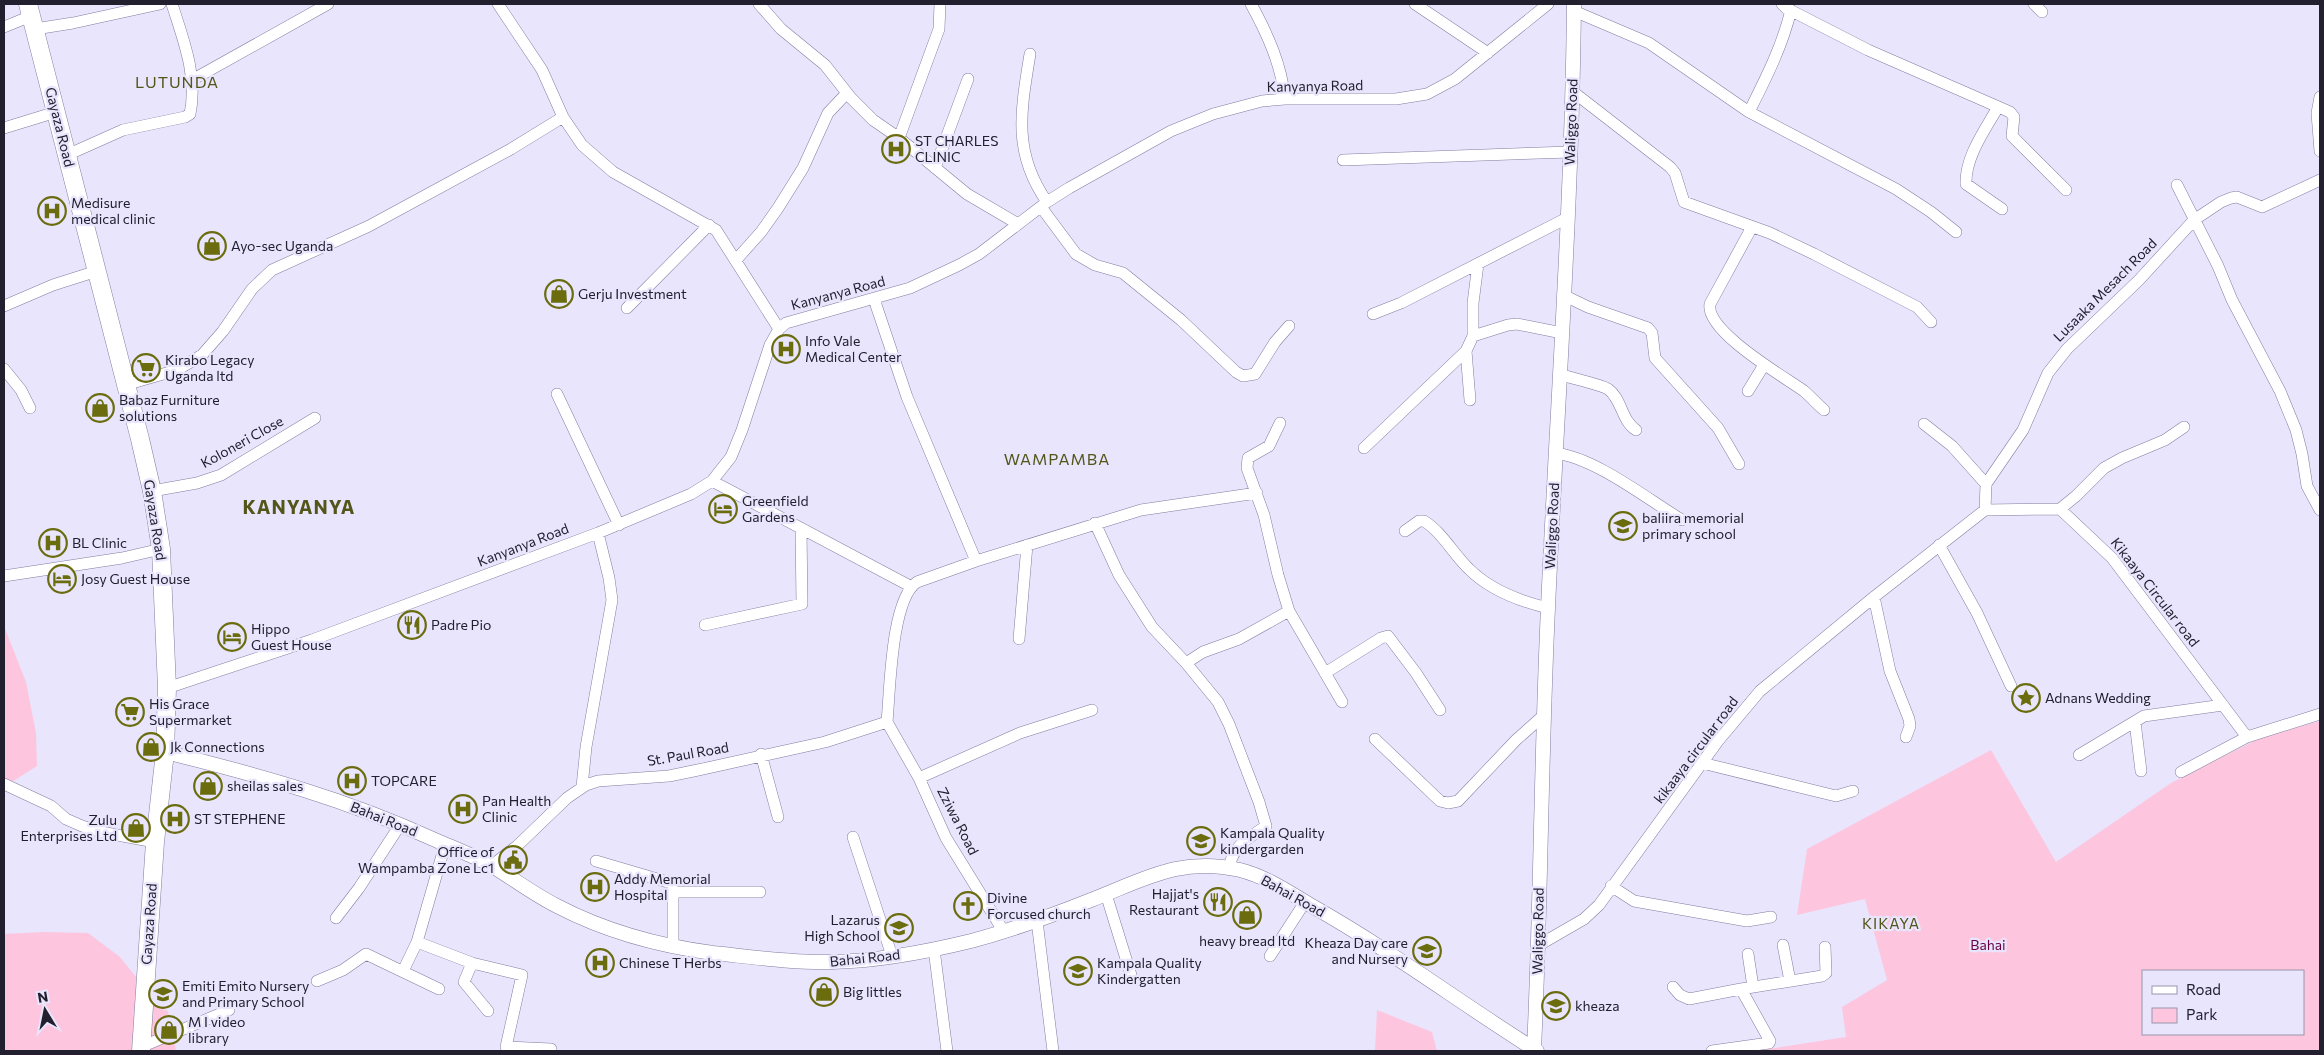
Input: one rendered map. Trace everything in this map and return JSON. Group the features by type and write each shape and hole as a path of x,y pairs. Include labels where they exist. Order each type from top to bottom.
{"main road":[{"name":"Gayaza Road","path":"31,16 152,491 161,549 167,688 165,752 155,842 141,1049"}],"street":[{"path":"4,27 31,16 74,23 160,4"},
{"path":"67,155 124,130 185,117 190,114 192,80 190,61 172,4"},
{"path":"192,80 328,4"},
{"path":"498,4 542,70 563,117 582,145 607,167 708,225 721,236 779,329"},
{"path":"759,4 781,29 825,65 847,93 873,120 899,138 982,204 1018,224"},
{"path":"899,138 939,29 940,4"},
{"path":"1251,4 1275,53 1282,74 1285,99"},
{"path":"1415,4 1488,53"},
{"name":"Kanyanya Road","path":"167,688 312,640 598,533 691,494 712,481 731,457 742,430 770,345 779,329 797,318 910,288 959,265 978,254 1044,204 1154,139 1192,121 1237,106 1285,99 1396,99 1419,96 1440,88 1455,79 1548,4"},
{"path":"1749,112 1772,68 1784,38 1786,7 1868,50 2010,112 2014,117 2012,136 2066,190"},
{"path":"1574,8 1649,43 1749,112 1912,198 1956,232"},
{"name":"Waliggo Road","path":"1535,1050 1548,608 1570,152 1574,8"},
{"path":"1030,54 1022,96 1022,135 1030,172 1044,204 1076,254 1095,265 1123,273 1181,320 1236,372 1243,376 1256,374 1275,342 1289,326"},
{"path":"935,168 968,79"},
{"path":"1572,91 1670,167 1675,172 1684,202 1794,244 1897,296 1916,307 1931,322"},
{"path":"736,260 761,232 778,208 803,168 828,113 847,93"},
{"path":"2320,97 2320,151"},
{"path":"1998,107 1973,152 1966,184 2002,209"},
{"path":"4,128 56,112"},
{"path":"125,384 176,370 202,355 223,331 252,289 272,270 369,226 511,149 563,117"},
{"path":"1343,160 1570,152"},
{"name":"Lusaaka Mesach Road","path":"1986,484 2024,430 2044,380 2056,362 2085,330 2139,280 2194,220 2221,202 2231,198 2237,197 2262,207 2320,180"},
{"path":"2177,186 2232,300 2280,391 2296,430 2307,486 2320,510"},
{"path":"1373,314 1401,303 1567,218"},
{"path":"628,308 708,225"},
{"path":"1752,227 1723,279 1708,311 1711,317 1738,345 1806,393 1824,410"},
{"path":"1364,448 1466,351 1473,336 1473,303 1478,264"},
{"path":"4,306 53,284 97,271"},
{"path":"1563,295 1588,307 1648,328 1652,333 1655,358 1718,428 1739,464"},
{"path":"874,299 908,397 976,561"},
{"path":"1473,336 1517,324 1562,332"},
{"path":"1466,351 1470,400"},
{"path":"1748,391 1764,365"},
{"path":"4,369 21,390 30,408"},
{"path":"1559,374 1608,389 1618,402 1628,425 1636,430"},
{"path":"557,394 619,524"},
{"name":"Koloneri Close","path":"152,491 197,483 221,475 315,418"},
{"path":"1280,423 1269,446 1248,458 1247,462 1264,515 1278,575 1289,611 1342,702"},
{"path":"1924,424 1952,446 1986,484 1985,510 2060,509 2104,468 2122,458 2165,440 2184,426"},
{"path":"1555,453 1579,459 1631,488 1682,520"},
{"path":"712,481 910,586"},
{"path":"887,722 896,630 902,602 910,586 976,561 1141,510 1256,493"},
{"name":"Kikaaya Circular road","path":"2060,509 2112,558 2247,737"},
{"name":"kikaaya circular road","path":"1539,945 1584,919 1599,905 1718,741 1760,691 1985,510"},
{"path":"1405,531 1419,521 1424,521 1470,570 1494,588 1522,602 1548,608"},
{"path":"1095,523 1128,590 1152,626 1211,692 1229,724 1259,802 1266,826 1238,847 1231,856 1229,868"},
{"path":"705,626 802,604 801,528"},
{"path":"582,787 586,747 612,600 609,578 598,533"},
{"path":"1019,639 1027,545"},
{"path":"1939,546 1977,613 2011,686"},
{"path":"4,576 122,558 161,549"},
{"path":"1874,598 1890,671 1909,718 1910,726 1906,737"},
{"path":"1186,663 1203,652 1230,643 1289,611"},
{"path":"1325,673 1388,636 1416,673 1440,710"},
{"path":"2079,755 2144,716 2223,705"},
{"path":"919,778 1020,733 1092,710"},
{"path":"2181,772 2247,737 2320,714"},
{"path":"1375,739 1440,801 1448,803 1458,801 1516,740 1544,715"},
{"name":"St. Paul Road","path":"491,866 518,846 567,798 582,787 598,781 669,776 761,754 825,742 887,722"},
{"name":"Zziwa Road","path":"887,722 919,778 946,838 1004,932"},
{"path":"2135,722 2141,771"},
{"name":"Bahai Road","path":"165,752 257,774 314,792 400,825 491,866 557,906 590,921 632,936 673,946 711,952 830,962 892,956 934,949 1004,932 1037,921 1171,868 1191,865 1229,868 1264,878 1343,924 1535,1050"},
{"path":"761,754 778,817"},
{"path":"1702,763 1836,796 1852,791"},
{"path":"4,784 51,806 66,818 82,826 108,834 155,842"},
{"path":"336,918 359,888 400,825"},
{"path":"853,837 892,956"},
{"path":"403,971 417,942 445,845"},
{"path":"596,861 671,883 673,946"},
{"path":"1611,886 1634,901 1747,921 1771,917"},
{"path":"672,892 760,892"},
{"path":"1106,894 1132,975"},
{"path":"1270,956 1305,902"},
{"path":"1037,921 1053,1051"},
{"path":"417,942 472,963 522,975 506,1047 551,1049 551,1051"},
{"path":"1783,945 1790,981"},
{"path":"1673,987 1680,995 1689,999 1826,973 1825,947"},
{"path":"934,949 948,1051"},
{"path":"317,981 343,970 366,954 439,989"},
{"path":"1712,1051 1769,1043 1769,1038 1747,988 1748,954"},
{"path":"472,963 464,982 488,1011"},
{"path":"141,1049 229,1010"}],"green space":[{"path":"4,626 26,682 36,733 37,766 4,787"},
{"name":"Bahai","path":"2320,721 2320,1051 1755,1051 1846,1037 1842,1007 1887,980 1865,899 1797,915 1807,849 1991,750 2056,862 2171,783 2258,739"},
{"path":"45,932 88,933 120,957 162,1009 168,1011 176,1051 4,1051 4,934"},
{"path":"1377,1010 1432,1032 1437,1051 1375,1051"}],"place":[{"name":"ST CHARLES CLINIC","path":"896,149"},
{"name":"Medisure medical clinic","path":"52,211"},
{"name":"Ayo-sec Uganda","path":"212,246"},
{"name":"Gerju Investment","path":"559,294"},
{"name":"Info Vale Medical Center","path":"786,349"},
{"name":"Kirabo Legacy Uganda ltd","path":"146,368"},
{"name":"Babaz Furniture solutions","path":"100,408"},
{"name":"Greenfield Gardens","path":"723,509"},
{"name":"baliira memorial primary school","path":"1623,526"},
{"name":"BL Clinic","path":"53,543"},
{"name":"Josy Guest House","path":"62,579"},
{"name":"Padre Pio","path":"412,625"},
{"name":"Hippo Guest House","path":"232,637"},
{"name":"Adnans Wedding","path":"2026,698"},
{"name":"His Grace Supermarket","path":"130,712"},
{"name":"Jk Connections","path":"151,747"},
{"name":"TOPCARE","path":"352,781"},
{"name":"sheilas sales","path":"208,786"},
{"name":"Pan Health Clinic","path":"463,809"},
{"name":"ST STEPHENE","path":"175,819"},
{"name":"Zulu Enterprises Ltd","path":"136,828"},
{"name":"Kampala Quality kindergarden","path":"1201,841"},
{"name":"Office of Wampamba Zone Lc1","path":"513,860"},
{"name":"Addy Memorial Hospital","path":"595,887"},
{"name":"Hajjat's Restaurant","path":"1218,902"},
{"name":"Divine Forcused church","path":"968,906"},
{"name":"heavy bread ltd","path":"1247,915"},
{"name":"Lazarus High School","path":"899,928"},
{"name":"Kheaza Day care and Nursery","path":"1427,951"},
{"name":"Chinese T Herbs","path":"600,963"},
{"name":"Kampala Quality Kindergatten","path":"1078,971"},
{"name":"Big littles","path":"824,992"},
{"name":"Emiti Emito Nursery and Primary School","path":"163,994"},
{"name":"kheaza","path":"1556,1006"},
{"name":"M I video library","path":"169,1030"}],"district":[{"name":"LUTUNDA","path":"177,82"},
{"name":"WAMPAMBA","path":"1057,459"},
{"name":"KANYANYA","path":"299,507"},
{"name":"KIKAYA","path":"1891,924"}]}
